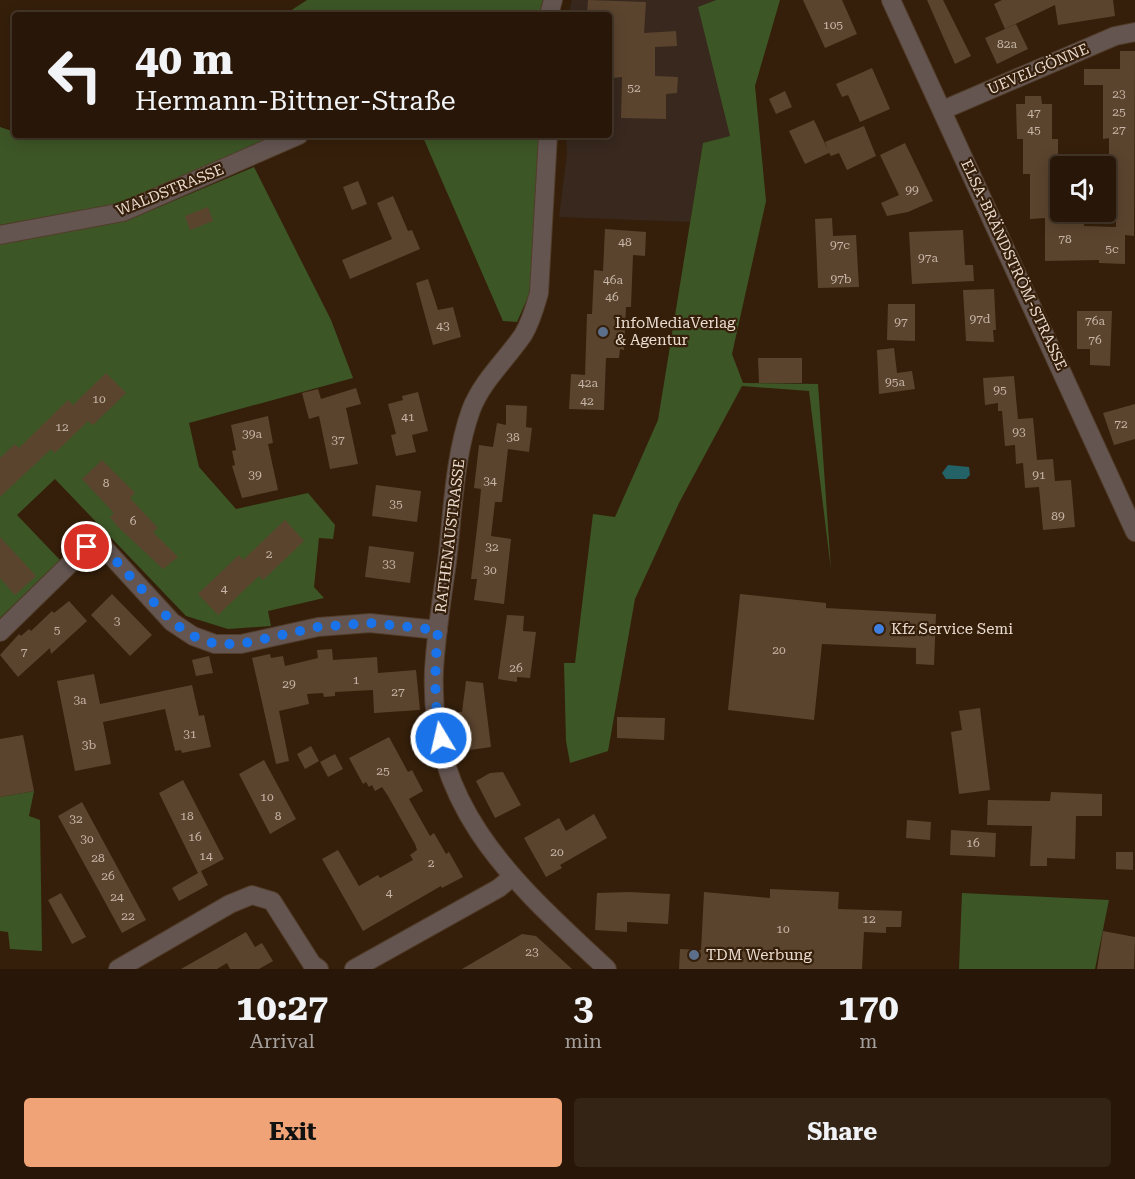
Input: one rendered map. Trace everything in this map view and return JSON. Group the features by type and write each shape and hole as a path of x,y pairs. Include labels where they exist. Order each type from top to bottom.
{"street":[{"name":"ELSA-BRÄNDSTRÖM-STRASSE","path":"891,0 1135,532"},
{"name":"UEVELGÖNNE","path":"943,110 1105,40 1135,32"},
{"name":"WALDSTRASSE","path":"0,235 123,212 292,138"},
{"name":"RATHENAUSTRASSE","path":"548,138 539,293 533,314 523,334 485,385 465,427 438,630 434,672 437,719 449,775 462,808 480,838 512,877 607,969"},
{"path":"0,632 87,547 106,550 172,622 193,636 215,644 241,644 318,627 370,623 438,630"},
{"path":"354,969 499,888 512,877"},
{"path":"118,969 230,904 252,895 272,901 312,964 319,969"}],"shaded area":[{"path":"572,0 716,0 699,7 730,136 703,143 690,222 559,217 567,153 566,138 612,138 612,12 569,12"}],"green space":[{"path":"307,0 543,0 540,12 289,12"},
{"path":"716,0 780,0 755,86 766,201 732,354 743,383 818,384 831,570 809,391 742,386 679,503 635,599 608,751 570,763 566,741 564,663 575,663 593,514 615,517 658,420 703,143 730,136 698,7"},
{"path":"0,127 12,131 12,138 282,138 128,202 0,225"},
{"path":"423,138 541,138 532,288 517,322 503,321"},
{"path":"254,167 331,320 353,378 189,423 199,467 236,509 308,493 335,525 333,539 319,538 314,587 324,598 268,611 271,626 228,629 186,616 55,479 17,515 60,560 0,618 0,243 83,228 152,210"},
{"path":"34,791 29,816 40,820 42,951 10,949 8,932 0,931 0,797"},
{"path":"962,893 1109,900 1095,969 959,969"}],"water":[{"path":"948,465 969,467 970,475 966,479 946,479 942,473"}],"building":[{"path":"588,0 646,2 644,33 676,31 677,46 655,47 655,76 678,77 677,93 666,94 666,119 621,118 622,77 612,78 612,12 587,12"},
{"path":"803,0 842,0 857,34 825,48"},
{"path":"927,0 943,0 971,56 955,64"},
{"path":"1002,0 1113,0 1115,16 1058,25 1055,5 1005,29 994,4"},
{"path":"1016,24 1028,49 997,64 985,38"},
{"path":"1120,51 1135,51 1134,236 1125,235 1125,264 1099,263 1099,260 1045,261 1045,218 1030,219 1030,174 1023,174 1023,139 1017,139 1016,104 1025,104 1025,96 1041,96 1042,104 1052,104 1052,139 1058,139 1058,156 1050,156 1050,222 1084,222 1084,226 1116,227 1116,156 1109,156 1109,138 1103,139 1103,85 1084,85 1084,69 1120,69"},
{"path":"872,68 890,109 860,122 848,95 842,97 836,84"},
{"path":"785,91 792,107 776,114 769,99"},
{"path":"814,120 828,150 825,142 864,126 876,156 847,170 839,153 831,156 829,153 805,164 789,131"},
{"path":"905,143 933,201 908,212 887,216 881,203 899,195 880,155"},
{"path":"358,181 367,204 352,210 343,187"},
{"path":"393,196 408,231 412,230 420,249 350,279 342,260 392,239 377,203"},
{"path":"208,207 213,221 190,230 185,216"},
{"path":"832,218 833,236 856,235 859,287 818,288 815,219"},
{"path":"605,229 646,232 645,256 633,255 631,307 626,307 624,350 620,349 619,358 606,358 604,410 569,409 571,374 585,375 587,314 592,314 594,270 603,271"},
{"path":"963,230 965,265 973,265 974,281 912,284 909,232"},
{"path":"428,279 438,310 453,307 461,337 433,345 416,283"},
{"path":"994,289 996,330 993,330 994,342 966,341 963,290"},
{"path":"888,304 915,304 915,341 887,340"},
{"path":"1077,311 1112,311 1110,366 1090,365 1090,349 1077,349"},
{"path":"894,348 897,373 912,371 915,389 879,394 877,350"},
{"path":"758,358 802,358 802,383 759,383"},
{"path":"106,373 126,393 93,425 88,421 55,453 51,449 0,497 0,458 15,444 19,448 68,400 73,405"},
{"path":"1014,376 1018,419 1033,418 1037,460 1053,459 1055,481 1071,480 1075,527 1043,530 1039,487 1025,488 1023,463 1016,464 1015,445 1005,446 1002,411 998,411 998,403 985,405 983,378"},
{"path":"356,388 361,404 346,408 358,464 330,469 319,416 309,419 302,393 318,389 321,399"},
{"path":"418,392 428,431 412,435 416,452 396,456 391,435 396,434 388,404 403,400 402,396"},
{"path":"1135,404 1135,439 1114,445 1103,413"},
{"path":"506,405 527,406 526,427 532,428 529,452 508,449 502,502 495,502 491,536 511,539 504,604 474,600 477,579 471,579 481,489 474,488 479,445 493,447 497,423 506,425"},
{"path":"268,416 273,443 268,444 278,490 242,498 232,466 235,465 232,451 236,450 231,425"},
{"path":"102,460 135,493 130,498 158,528 153,532 178,557 163,569 117,526 110,517 114,513 82,479"},
{"path":"376,485 421,491 417,522 372,516"},
{"path":"285,520 304,541 263,580 259,576 218,615 198,594 239,555 243,560"},
{"path":"0,537 36,576 15,595 0,578"},
{"path":"369,546 414,552 410,583 365,577"},
{"path":"112,594 152,635 130,656 91,615"},
{"path":"740,594 826,603 826,608 936,614 934,665 916,664 916,648 822,644 814,720 728,710"},
{"path":"69,601 87,621 51,654 50,648 18,677 0,655 19,634 21,636 29,629 31,631 52,611 54,613"},
{"path":"507,615 524,616 523,631 536,632 530,678 517,677 517,682 498,679"},
{"path":"332,649 333,660 377,657 378,673 416,670 420,710 374,713 373,690 335,692 335,696 324,697 323,693 307,694 309,704 279,711 289,761 276,764 252,658 270,654 271,658 283,656 285,666 318,658 317,650"},
{"path":"209,656 213,673 196,676 192,660"},
{"path":"94,674 100,704 192,685 199,716 204,715 211,747 182,753 181,750 175,751 165,709 103,722 111,764 75,771 57,681"},
{"path":"466,681 483,683 491,747 463,751 458,712 462,712"},
{"path":"980,708 990,790 959,794 951,732 962,730 959,711"},
{"path":"617,717 665,718 664,740 617,738"},
{"path":"23,735 34,791 0,797 0,739"},
{"path":"389,737 408,772 412,770 423,791 409,799 430,836 434,833 446,854 449,852 463,877 442,888 441,886 363,931 322,859 338,850 359,886 378,875 380,878 413,860 410,855 417,850 415,844 388,796 382,787 375,791 372,785 369,787 366,782 363,784 349,758"},
{"path":"311,746 319,761 305,769 297,754"},
{"path":"335,754 343,769 328,777 320,762"},
{"path":"264,760 296,819 270,834 239,774"},
{"path":"503,772 521,805 495,818 476,781 490,773"},
{"path":"183,780 224,859 201,871 208,885 179,901 172,888 198,873 159,793"},
{"path":"1051,792 1102,794 1102,816 1076,816 1075,859 1047,858 1047,866 1030,866 1032,826 987,825 988,800 1050,801"},
{"path":"82,802 146,920 122,933 58,816"},
{"path":"594,814 607,838 560,865 562,868 546,877 524,838 559,818 566,831"},
{"path":"907,820 931,822 930,840 906,838"},
{"path":"951,830 996,833 995,857 950,855"},
{"path":"1116,852 1133,852 1133,870 1116,869"},
{"path":"770,889 839,892 838,909 902,911 901,927 886,927 886,933 864,932 862,969 679,969 680,949 701,950 704,892 770,898"},
{"path":"61,893 86,937 72,944 48,900"},
{"path":"597,893 670,894 668,924 627,922 627,932 595,930"},
{"path":"1103,931 1135,937 1134,969 1097,969"},
{"path":"246,932 255,947 262,943 273,961 259,969 230,969 227,963 217,969 181,969"},
{"path":"522,934 536,936 572,969 462,969"}],"place":[{"name":"InfoMediaVerlag & Agentur","path":"603,332"},
{"name":"Kfz Service Semi","path":"879,629"},
{"name":"TDM Werbung","path":"694,955"}],"route":[{"path":"87,547 106,550 172,622 193,636 215,644 241,644 318,627 370,623 438,630 434,672 437,719 441,738"}]}
